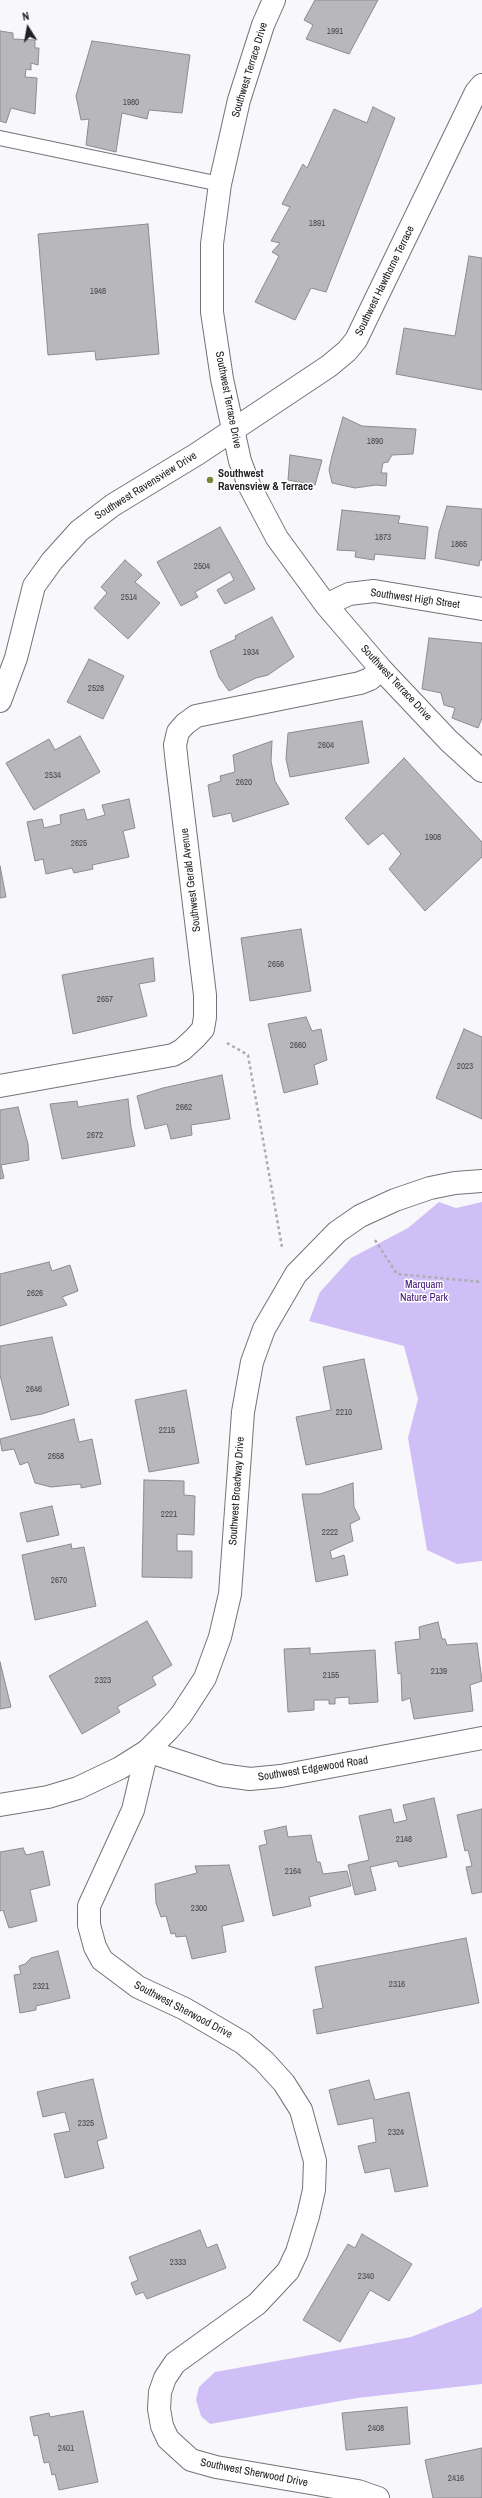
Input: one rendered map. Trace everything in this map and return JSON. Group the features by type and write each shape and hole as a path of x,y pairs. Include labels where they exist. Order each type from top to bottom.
{"street":[{"name":"Southwest Terrace Drive","path":"274,0 263,24 247,74 220,184 212,244 212,312 222,379 240,461 260,509 276,538 326,606 381,669 449,741 482,771"},
{"name":"Southwest Hawthorne Terrace","path":"233,429 329,366 347,352 356,340 476,92 482,86"},
{"name":"Southwest Ravensview Drive","path":"0,701 16,658 34,586 62,548 79,531 113,505 161,477 233,429"},
{"name":"Southwest High Street","path":"326,606 350,594 374,591 482,609"},
{"name":"Southwest Gerald Avenue","path":"203,1028 205,1018 205,995 175,745 178,732 184,724 196,716 360,683 370,678 381,669"},
{"path":"0,1086 173,1055 182,1050 203,1028"},
{"name":"Southwest Broadway Drive","path":"0,1805 48,1797 78,1788 120,1768 147,1751 181,1715 205,1678 213,1659 230,1594 243,1412 252,1362 264,1329 296,1274 338,1232 360,1216 395,1200 430,1188 455,1183 482,1181"},
{"name":"Southwest Edgewood Road","path":"147,1751 221,1775 250,1779 282,1776 482,1738"},
{"name":"Southwest Sherwood Drive","path":"147,1751 133,1810 90,1906 89,1925 95,1947 102,1960 138,1987 221,2029 243,2043 264,2061 284,2083 301,2110 315,2161 314,2190 308,2216 297,2252 288,2271 257,2304 175,2363 165,2378 160,2392 159,2408 162,2426 168,2439 191,2460 216,2467 358,2492 378,2498"}],"lane":[{"path":"0,138 220,184"}],"path":[{"path":"203,1028 248,1055 284,1257 296,1274"},
{"path":"360,1216 397,1274 482,1282"}],"green space":[{"name":"Marquam Nature Park","path":"439,1202 456,1208 482,1202 482,1561 457,1564 427,1550 408,1438 418,1399 404,1346 309,1321 320,1292 351,1258 408,1228"},
{"path":"482,2307 482,2384 357,2398 210,2424 201,2416 196,2400 199,2387 215,2372 411,2337 473,2313"}],"building":[{"path":"315,0 378,0 349,54 306,39 313,25 304,20"},
{"path":"0,31 13,33 13,39 35,40 35,48 39,48 38,65 31,63 31,70 26,69 25,77 37,78 35,114 11,108 6,123 0,121"},
{"path":"92,41 190,55 182,113 149,110 147,119 122,113 116,152 86,145 89,119 81,120 76,96"},
{"path":"373,107 395,118 326,292 311,288 295,320 255,302 279,256 272,252 280,243 271,241 290,207 282,204 303,164 307,168 334,109 367,123"},
{"path":"148,224 159,354 96,360 95,351 48,355 38,234"},
{"path":"469,256 482,258 482,390 396,374 404,328 455,336"},
{"path":"343,417 362,426 416,429 413,454 392,455 388,462 383,463 381,473 387,473 386,486 376,485 355,488 332,483 329,470"},
{"path":"290,455 322,460 315,485 288,480"},
{"path":"447,506 482,509 482,560 480,560 479,566 435,558 439,532"},
{"path":"342,510 400,516 398,523 428,527 425,559 375,554 374,560 355,557 356,551 337,550"},
{"path":"220,527 255,589 225,604 217,590 234,580 230,572 195,592 198,597 181,606 157,562"},
{"path":"125,560 142,575 135,582 160,603 128,639 94,608 107,593 101,587"},
{"path":"272,617 294,657 268,675 256,678 229,691 219,677 210,651 236,639 235,636"},
{"path":"429,638 482,643 482,718 478,728 452,718 455,708 444,705 441,693 422,689"},
{"path":"89,659 124,676 103,719 67,702"},
{"path":"362,721 369,763 290,777 286,759 288,733"},
{"path":"80,736 100,772 34,810 6,763 49,739 55,750"},
{"path":"272,741 271,761 275,781 289,804 233,822 231,813 213,817 208,785 221,781 220,776 235,772 233,755"},
{"path":"404,758 482,842 482,857 425,911 389,869 401,854 383,833 368,845 345,818"},
{"path":"129,799 135,828 123,831 129,857 92,865 93,869 74,873 72,868 46,874 43,859 35,861 27,822 42,819 44,828 61,824 60,815 84,809 87,820 105,815 102,805"},
{"path":"0,866 6,897 0,898"},
{"path":"301,929 311,991 250,1001 241,938"},
{"path":"153,958 155,981 139,984 147,1016 73,1034 62,975"},
{"path":"306,1017 312,1031 321,1029 327,1060 314,1065 318,1084 284,1093 268,1024"},
{"path":"464,1029 482,1037 482,1119 436,1098"},
{"path":"222,1075 230,1119 191,1125 192,1135 171,1139 167,1124 145,1129 137,1096 163,1088"},
{"path":"128,1099 135,1146 62,1159 50,1104 77,1101 78,1107"},
{"path":"18,1107 28,1144 29,1160 1,1165 4,1178 0,1179 0,1110"},
{"path":"49,1262 52,1271 70,1265 78,1291 62,1297 67,1305 0,1326 0,1274"},
{"path":"52,1337 69,1405 42,1414 11,1420 0,1375 0,1346"},
{"path":"364,1359 382,1449 306,1465 296,1417 331,1410 323,1367"},
{"path":"186,1390 199,1463 149,1472 135,1400"},
{"path":"74,1419 79,1442 92,1439 101,1484 81,1488 81,1484 51,1487 35,1483 28,1462 20,1465 14,1449 2,1451 0,1439"},
{"path":"144,1480 184,1481 184,1495 195,1496 194,1535 177,1534 177,1551 192,1551 192,1578 142,1577"},
{"path":"353,1483 354,1507 360,1519 350,1524 353,1541 330,1551 332,1559 344,1555 348,1575 316,1582 302,1494 320,1494"},
{"path":"52,1506 59,1535 27,1542 20,1513"},
{"path":"71,1544 72,1549 84,1547 96,1606 35,1620 22,1555"},
{"path":"147,1621 172,1665 152,1677 156,1685 117,1707 120,1712 82,1734 49,1676"},
{"path":"438,1622 442,1639 445,1639 447,1645 477,1643 482,1681 470,1685 473,1711 414,1719 410,1698 402,1701 401,1673 398,1674 395,1642 420,1639 419,1627"},
{"path":"310,1648 310,1654 375,1650 378,1702 349,1704 349,1697 335,1698 335,1704 329,1704 329,1700 314,1700 314,1710 288,1712 284,1649"},
{"path":"0,1662 11,1707 0,1709"},
{"path":"434,1798 447,1857 399,1867 397,1861 370,1867 376,1890 355,1895 348,1865 369,1860 359,1816 391,1809 394,1823 407,1820 403,1805"},
{"path":"482,1809 482,1892 472,1894 466,1867 472,1866 468,1850 465,1851 457,1815"},
{"path":"286,1826 288,1837 311,1835 317,1862 320,1862 323,1874 347,1871 351,1886 309,1897 311,1906 273,1916 259,1846 267,1844 264,1831"},
{"path":"23,1848 26,1855 43,1851 50,1885 30,1890 37,1921 9,1928 3,1910 0,1911 0,1852"},
{"path":"229,1865 244,1921 222,1926 226,1952 192,1959 186,1936 176,1937 175,1933 171,1934 166,1916 161,1917 156,1903 155,1884 197,1873 195,1866"},
{"path":"466,1938 479,2003 317,2034 313,2010 323,2008 315,1967"},
{"path":"58,1951 70,1998 36,2006 36,2010 20,2013 14,1975 21,1974 19,1966 25,1964 31,1958"},
{"path":"93,2079 107,2138 97,2141 104,2168 65,2178 54,2134 70,2131 65,2112 43,2117 37,2092"},
{"path":"369,2080 375,2100 409,2092 428,2186 395,2192 390,2168 365,2173 358,2146 376,2142 373,2118 338,2125 329,2090"},
{"path":"200,2230 207,2248 217,2244 226,2268 147,2299 143,2292 136,2295 131,2283 138,2280 129,2257"},
{"path":"362,2234 412,2264 389,2301 370,2290 340,2342 303,2320 348,2244 355,2248"},
{"path":"407,2407 410,2444 346,2450 342,2413"},
{"path":"83,2411 98,2482 59,2490 55,2474 52,2475 49,2462 44,2463 38,2435 34,2436 30,2417 49,2413 50,2417"},
{"path":"482,2448 482,2498 433,2498 425,2460"}],"place":[{"name":"Southwest Ravensview & Terrace","path":"210,480"}]}
